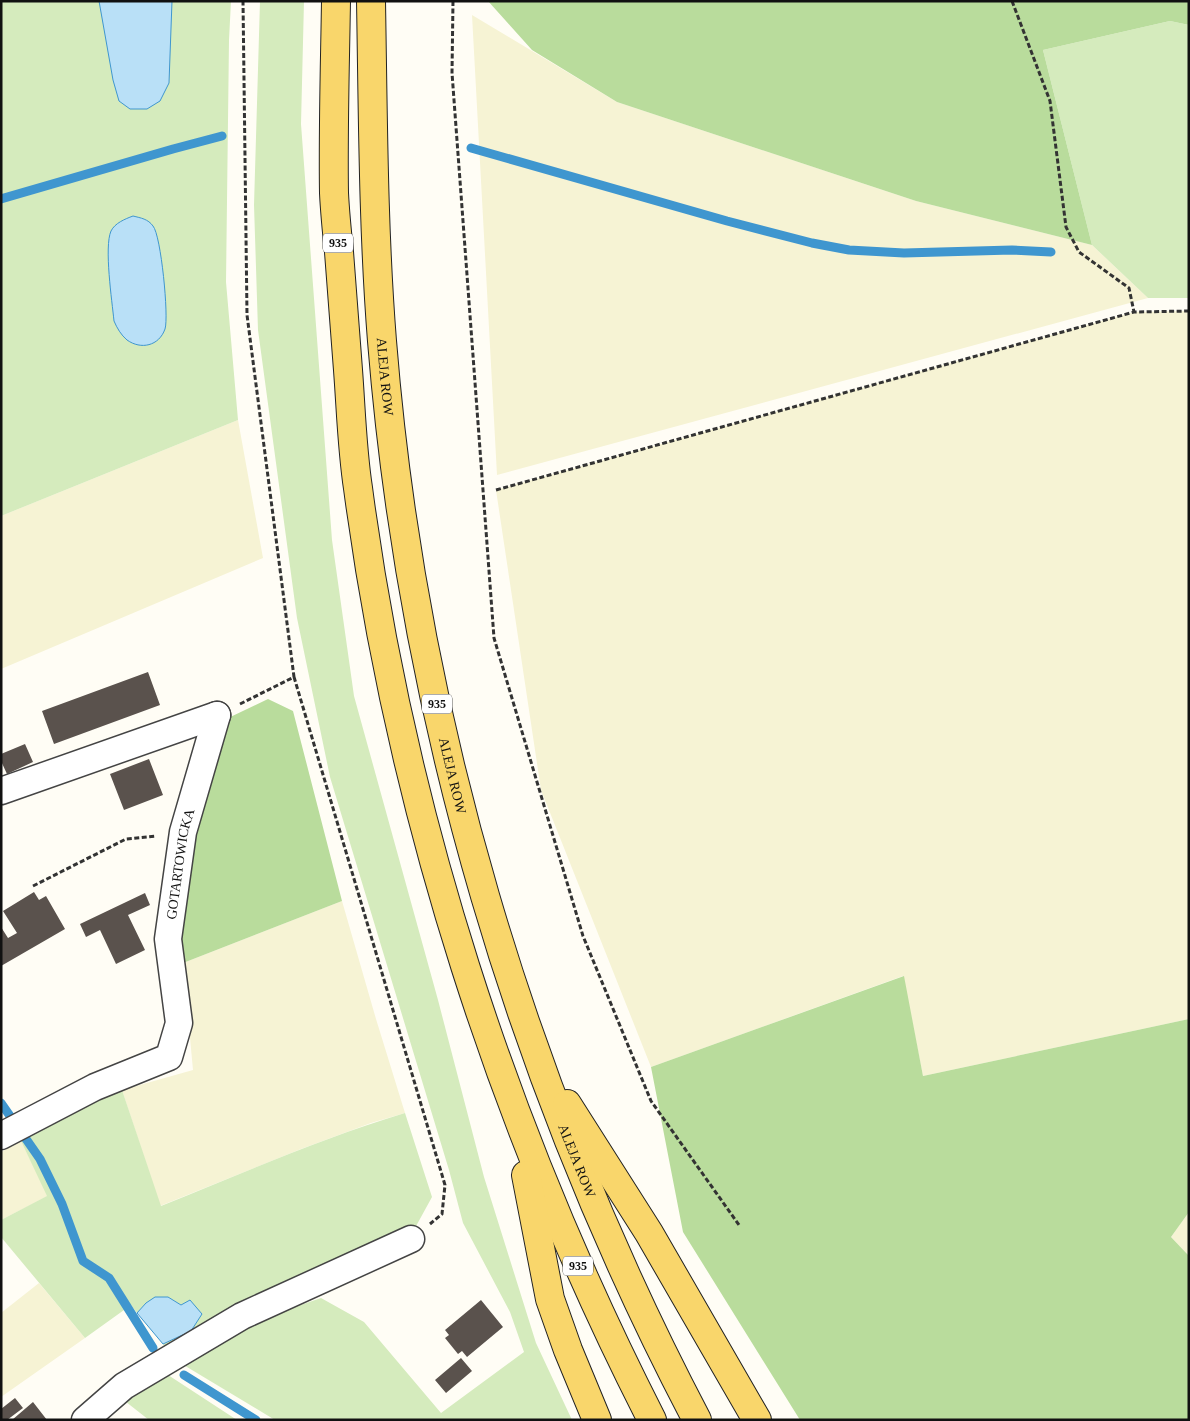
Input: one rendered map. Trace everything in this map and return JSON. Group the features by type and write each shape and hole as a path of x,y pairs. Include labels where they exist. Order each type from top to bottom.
{"main road":[{"name":"935","path":"336,1 334,196 357,484 368,558 394,701 430,848 470,985 514,1109 574,1258 611,1339 652,1420"},
{"name":"ALEJA ROW","path":"371,1 375,211 382,340 398,484 412,575 432,683 466,825 506,965 538,1058 571,1147 609,1237 648,1324 697,1420"},
{"path":"538,1058 649,1233 757,1420"},
{"path":"514,1109 550,1299 596,1420"}],"street":[{"path":"1,791 217,715"},
{"name":"GOTARTOWICKA","path":"1,1136 95,1087 169,1057 179,1023 168,939 184,832 217,715"},
{"path":"85,1420 124,1386 242,1316 411,1239"}],"path":[{"path":"243,1 247,315 294,677 445,1185 442,1214 411,1239"},
{"path":"453,1 453,83 494,638 583,936 651,1101 739,1225"},
{"path":"1012,1 1050,101 1066,228 1079,252 1129,288 1134,312"},
{"path":"496,490 1134,312 1189,311"},
{"path":"217,715 294,677"},
{"path":"33,886 126,839 184,832"}],"shaded area":[{"path":"472,15 617,102 916,201 1092,245 1148,298 497,475"},
{"path":"1189,311 1189,1019 923,1076 903,976 651,1067 541,790 496,490 1134,312"},
{"path":"238,420 263,558 1,669 1,516"},
{"path":"342,901 405,1113 371,1123 301,1149 160,1206 122,1090 193,1070 183,963"},
{"path":"21,1141 48,1196 1,1220 1,1152"},
{"path":"1189,1212 1189,1256 1171,1237"},
{"path":"39,1283 85,1338 1,1397 1,1313"}],"green space":[{"path":"1,1 231,1 226,282 238,420 1,516"},
{"path":"260,1 304,1 301,124 332,540 354,696 438,1000 484,1177 536,1343 572,1420 275,1420 182,1364 248,1323 321,1298 364,1322 441,1413 524,1352 510,1312 463,1223 449,1170 330,777 297,618 258,330 254,205"},
{"path":"488,1 1189,1 1189,25 1170,21 1043,50 1092,245 916,201 617,102 532,50"},
{"path":"1170,21 1189,25 1189,298 1148,298 1092,245 1043,50"},
{"path":"268,699 293,711 342,901 183,963 178,943 197,830 224,720"},
{"path":"904,976 923,1076 1189,1019 1189,1212 1171,1237 1189,1256 1189,1420 800,1420 683,1232 651,1067"},
{"path":"122,1090 161,1206 312,1145 405,1113 432,1197 415,1228 166,1349 163,1344 191,1331 181,1305 168,1297 146,1303 137,1313 131,1305 85,1338 1,1237 1,1220 47,1196 21,1141 56,1116"},
{"path":"162,1371 237,1420 149,1420 121,1398"}],"water":[{"path":"99,1 172,1 169,83 160,101 147,109 130,109 119,101 113,80"},
{"path":"133,216 144,219 153,226 159,244 161,259 165,294 165,329 154,343 149,345 138,345 127,340 121,334 114,321 109,274 109,239 113,228"},
{"path":"155,1297 168,1297 181,1305 190,1300 202,1314 191,1331 163,1344 137,1313"}],"building":[{"path":"148,672 160,705 54,744 42,711"},
{"path":"25,744 33,762 7,774 1,761 1,754"},
{"path":"149,759 163,795 124,810 110,774"},
{"path":"34,892 39,900 46,896 65,929 1,966 1,927 8,938 17,933 3,911"},
{"path":"145,893 150,905 128,915 145,950 116,964 100,930 86,937 80,924"},
{"path":"481,1300 503,1327 467,1357 462,1351 458,1354 445,1338 449,1335 445,1330"},
{"path":"461,1358 472,1371 446,1393 435,1380"},
{"path":"15,1398 23,1408 7,1420 1,1420 1,1409"},
{"path":"33,1402 47,1420 12,1420"}],"waterway":[{"path":"1,199 222,136"},
{"path":"471,148 727,221 812,243 849,250 904,253 1012,250 1051,252"},
{"path":"1,1103 40,1159 62,1204 83,1261 109,1278 153,1348"},
{"path":"184,1375 256,1420"}]}
